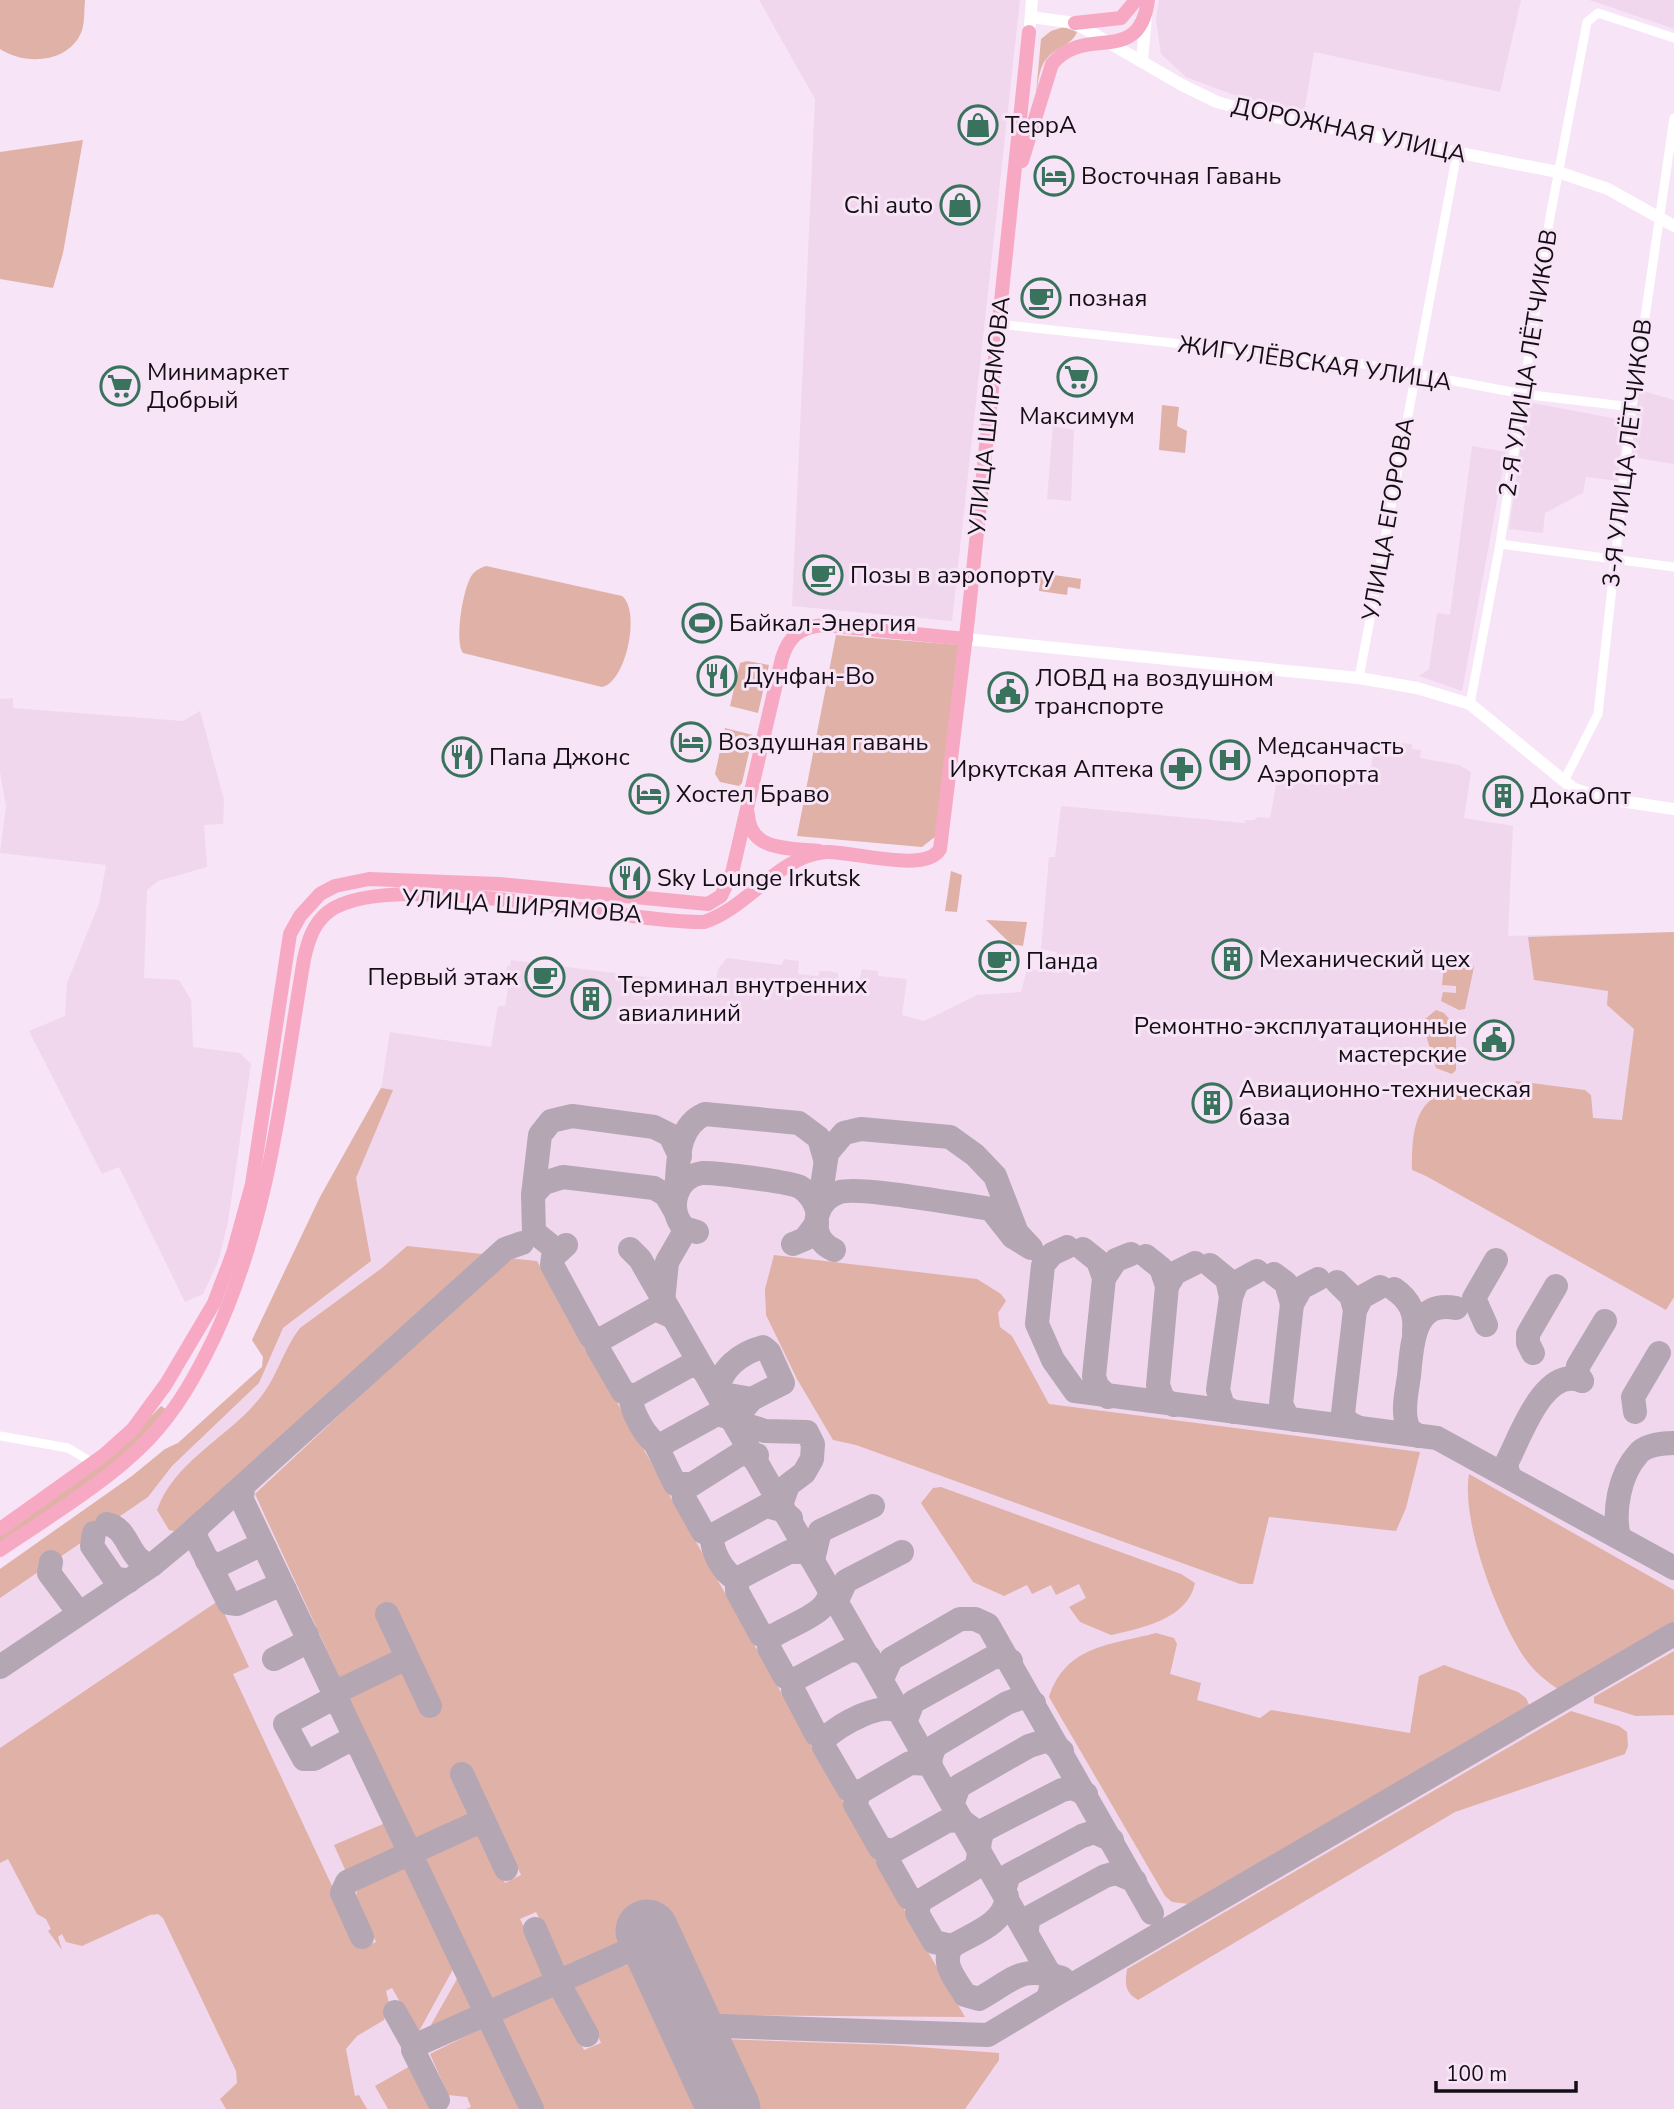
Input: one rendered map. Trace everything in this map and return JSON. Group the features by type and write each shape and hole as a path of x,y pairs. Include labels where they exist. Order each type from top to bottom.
{"main road":[{"path":"1012,192 1032,0"},
{"path":"1075,23 1121,19 1136,0"},
{"path":"1012,192 1052,64 1066,50 1127,39 1135,33 1147,7"},
{"path":"1142,61 1147,7"},
{"name":"ДОРОЖНАЯ УЛИЦА","path":"1030,24 1075,23 1182,85 1217,102 1256,114 1558,172 1608,188 1674,226"},
{"name":"УЛИЦА ШИРЯМОВА","path":"0,1550 120,1465 149,1439 192,1382 242,1272 261,1206 309,940 314,927 329,912 351,901 369,897 448,896 704,922 734,907 765,882 805,858 824,852 920,862 937,855 940,849 966,639 1012,192"},
{"name":"УЛИЦА ШИРЯМОВА","path":"0,1530 120,1442 152,1403 193,1339 225,1275 247,1207 271,1072 290,934 309,905 320,894 341,884 369,879 403,878 523,886 708,904 721,896 728,886 782,658 792,636 811,626 824,625 966,639"},
{"path":"966,639 1359,678 1417,688 1470,704 1574,789 1607,799 1674,809"},
{"path":"748,802 749,827 753,835 770,845 841,853"},
{"path":"193,1339 189,1354 196,1362 212,1341"},
{"path":"152,1403 160,1396 170,1398 174,1402 171,1413"}],"street":[{"name":"2-Я УЛИЦА ЛЁТЧИКОВ","path":"1470,704 1500,544 1558,172 1587,22 1598,13 1674,38"},
{"name":"3-Я УЛИЦА ЛЁТЧИКОВ","path":"1564,781 1598,714 1613,558 1632,407 1674,118"},
{"name":"УЛИЦА ЕГОРОВА","path":"1359,678 1457,153"},
{"name":"ЖИГУЛЁВСКАЯ УЛИЦА","path":"999,324 1358,363 1523,394 1632,407"},
{"path":"1500,544 1674,567"},
{"path":"0,1436 68,1448 93,1463"}],"shaded area":[{"path":"0,0 85,0 81,33 66,51 56,56 32,59 10,54 0,49"},
{"path":"759,0 1020,0 952,621 792,606 815,99"},
{"path":"1159,0 1521,0 1500,92 1314,52 1304,114 1258,104 1186,77 1161,54 1156,20"},
{"path":"1589,0 1674,0 1674,29 1616,9"},
{"path":"1064,27 1077,32 1072,40 1044,62 1035,105 1041,39 1051,31"},
{"path":"83,140 63,253 53,288 0,279 0,152"},
{"path":"1643,391 1674,400 1674,464 1631,457 1639,393"},
{"path":"1527,402 1623,420 1618,481 1586,477 1583,493 1545,513 1543,533 1509,529"},
{"path":"1162,405 1179,407 1177,426 1187,431 1185,453 1159,450"},
{"path":"1053,426 1074,430 1071,501 1047,499"},
{"path":"1472,446 1506,452 1462,691 1419,676 1429,669 1437,613 1450,615"},
{"path":"486,566 622,596 628,604 630,630 624,660 611,682 602,687 463,653 459,638 466,591 472,575"},
{"path":"1041,573 1081,579 1080,589 1068,587 1067,595 1039,591"},
{"path":"836,635 959,645 936,836 922,847 797,836"},
{"path":"747,661 769,665 758,713 730,706 740,663"},
{"path":"13,698 13,708 183,721 200,711 224,800 223,824 204,825 207,867 158,881 147,890 144,978 179,980 191,1000 193,1047 240,1053 251,1064 228,1222 218,1262 203,1294 185,1302 119,1167 102,1174 29,1031 65,1016 67,983 99,904 106,865 0,853 6,806 0,772 0,699"},
{"path":"725,728 753,735 739,786 720,782 715,774"},
{"path":"1402,743 1412,744 1412,749 1421,750 1420,758 1459,765 1471,772 1464,818 1513,826 1508,936 1674,932 1674,2109 0,2109 0,1569 132,1476 165,1449 178,1443 262,1367 263,1357 252,1340 320,1197 381,1088 390,1032 491,1047 498,1006 505,1006 509,982 505,981 507,966 510,966 511,960 647,977 665,980 671,986 714,993 718,969 727,958 782,965 784,959 799,961 798,974 818,976 820,971 829,971 838,973 838,979 859,982 862,969 878,971 878,976 907,979 902,1015 924,1021 977,995 1021,992 1027,969 1060,973 1061,964 1056,952 1041,949 1049,857 1055,857 1061,806 1245,823 1245,820 1258,817 1270,818 1278,774 1282,770 1330,779 1341,770 1370,774 1374,747 1400,751"},
{"path":"951,871 962,875 957,912 945,911"},
{"path":"986,920 1027,922 1023,946 1011,944"},
{"path":"1674,932 1674,1297 1666,1310 1412,1170 1412,1157 1418,1118 1432,1099 1444,1094 1459,1093 1497,1099 1508,1092 1516,1081 1585,1090 1591,1095 1593,1118 1622,1120 1634,1029 1607,1005 1608,991 1534,980 1528,937"},
{"path":"1453,959 1470,963 1474,967 1465,1009 1459,1010 1441,1001 1443,992 1456,993 1456,986 1442,985 1444,966"},
{"path":"1436,1010 1444,1013 1456,1027 1456,1070 1452,1074 1436,1068 1425,1032 1425,1019"},
{"path":"381,1088 393,1090 356,1178 371,1261 283,1328 259,1383 172,1466 148,1497 0,1598 0,1569 132,1476 165,1449 178,1443 262,1367 263,1357 252,1340 320,1197"},
{"path":"407,1246 482,1254 178,1532 169,1530 157,1510 165,1492 190,1462 236,1423 263,1394 300,1328 382,1268"},
{"path":"774,1255 977,1279 1001,1294 1006,1301 998,1313 1000,1327 1012,1336 1049,1404 1420,1452 1406,1508 1396,1531 1269,1517 1253,1584 1240,1584 856,1445 833,1440 797,1379 766,1315 765,1289"},
{"path":"507,1258 537,1261 965,2017 709,2015 655,1903 634,1912 646,1939 567,1972 536,1912 520,1919 550,1980 495,2006 426,1865 427,1856 480,1830 505,1883 521,1875 468,1763 452,1771 476,1821 425,1844 415,1841 346,1695 402,1665 427,1717 442,1709 391,1604 376,1610 397,1657 343,1685 255,1494"},
{"path":"161,1406 167,1410 120,1460 0,1544 0,1536 114,1455"},
{"path":"1469,1474 1674,1590 1674,1623 1561,1691 1535,1670 1522,1654 1502,1615 1475,1541 1468,1494"},
{"path":"941,1487 1181,1574 1195,1583 1191,1595 1174,1613 1162,1620 1111,1635 1080,1622 1069,1607 1086,1598 1079,1584 1056,1595 1051,1585 1032,1594 1027,1585 1004,1596 973,1582 921,1503 933,1488"},
{"path":"215,1603 220,1604 249,1667 233,1674 361,1948 376,1942 356,1898 357,1889 405,1867 413,1869 457,1962 418,2033 392,1988 386,1991 389,2003 384,2020 357,2036 346,2049 355,2096 359,2095 367,2109 226,2109 220,2099 237,2083 236,2071 163,1918 158,1914 150,1915 82,1946 66,1942 62,1934 58,1937 62,1950 48,1931 51,1929 46,1919 37,1914 8,1859 0,1863 0,1748"},
{"path":"1156,1633 1174,1638 1177,1644 1170,1674 1201,1683 1197,1700 1260,1718 1271,1710 1410,1733 1419,1676 1444,1665 1518,1692 1526,1698 1530,1707 1189,1904 1172,1902 1165,1896 1049,1697 1057,1680 1078,1657 1107,1645"},
{"path":"1674,1651 1674,1715 1636,1716 1594,1703 1594,1697"},
{"path":"1571,1711 1619,1726 1627,1732 1628,1746 1625,1754 1455,1812 1138,2000 1128,1990 1127,1969"},
{"path":"390,1821 403,1847 402,1854 354,1877 347,1874 334,1845"},
{"path":"628,1962 639,1963 708,2109 541,2109 499,2019 557,1993 584,2050 601,2043 574,1986"},
{"path":"461,1972 480,2009 477,2014 423,2039"},
{"path":"486,2026 527,2109 466,2109 471,2107 467,2097 448,2095 430,2054"},
{"path":"720,2039 891,2045 999,2053 999,2060 965,2109 752,2109"},
{"path":"412,2065 440,2109 388,2109 375,2086"}],"taxiway":[{"path":"676,1193 683,1137 695,1120 705,1114 799,1123 819,1138 825,1159"},
{"path":"533,1195 540,1135 551,1121 572,1116 654,1127 670,1135 680,1156"},
{"path":"818,1213 827,1153 844,1133 861,1129 950,1137 975,1155 995,1176 1017,1233 1031,1248 1013,1237 991,1209 851,1191 834,1194 824,1202 821,1206 818,1212 816,1224 819,1237 825,1245 834,1250"},
{"path":"697,1232 684,1228 676,1212 675,1203 685,1181 702,1173 752,1178 800,1187 812,1198 818,1213"},
{"path":"549,1244 534,1232 533,1195 544,1183 563,1177 654,1188 666,1195 674,1209"},
{"path":"793,1244 805,1239 817,1223"},
{"path":"663,1302 667,1262 682,1236"},
{"path":"0,1667 152,1565 505,1249 522,1243"},
{"path":"566,1245 553,1257 552,1265 591,1337 599,1338"},
{"path":"1067,1247 1052,1254 1043,1265 1037,1324 1053,1360 1075,1391 1437,1438 1674,1568"},
{"path":"630,1249 640,1259 1053,1980 1048,1999 988,2035 691,2025"},
{"path":"1083,1249 1098,1261 1104,1278 1094,1376 1097,1386 1108,1397"},
{"path":"1104,1278 1116,1260 1131,1254"},
{"path":"1146,1256 1161,1268 1167,1286 1158,1385 1163,1399 1174,1405"},
{"path":"1486,1325 1474,1298 1496,1260"},
{"path":"1167,1286 1175,1273 1195,1263"},
{"path":"1210,1265 1227,1279 1231,1297 1218,1390 1223,1406 1234,1412"},
{"path":"1231,1297 1237,1282 1257,1271"},
{"path":"1274,1274 1286,1283 1292,1304"},
{"path":"1295,1420 1288,1418 1281,1404 1292,1304 1301,1288 1318,1279"},
{"path":"1337,1282 1351,1296 1355,1310 1343,1413 1347,1422 1359,1428"},
{"path":"1533,1353 1528,1343 1528,1334 1556,1286"},
{"path":"1355,1310 1362,1297 1380,1287"},
{"path":"1394,1289 1411,1308 1414,1332"},
{"path":"1419,1436 1408,1428 1405,1415 1417,1328 1431,1311 1441,1307 1456,1308"},
{"path":"633,1396 623,1392 597,1347 598,1341 655,1309 673,1317"},
{"path":"1582,1381 1577,1372 1578,1366 1605,1321"},
{"path":"752,1399 717,1393 722,1377 732,1363 763,1347 769,1352 783,1383 752,1399 733,1421 765,1431 807,1432 813,1444 812,1459 804,1473 788,1485 781,1505"},
{"path":"1635,1412 1633,1397 1659,1353"},
{"path":"659,1445 640,1425 631,1398 689,1366 698,1366 705,1372"},
{"path":"1509,1477 1506,1464 1535,1406 1556,1383 1568,1379 1582,1381"},
{"path":"688,1484 675,1484 657,1447 717,1414 731,1418"},
{"path":"1619,1537 1617,1505 1622,1483 1631,1463 1645,1448 1674,1443"},
{"path":"713,1535 703,1532 684,1498 683,1490 740,1454 750,1455 756,1461 757,1455"},
{"path":"243,1486 242,1500 532,2109"},
{"path":"737,1579 727,1572 719,1560 713,1547 713,1535 766,1506 781,1510 791,1518"},
{"path":"772,1636 761,1635 737,1591 737,1579 789,1552 806,1552 813,1560 820,1531 873,1506"},
{"path":"107,1524 120,1532 138,1558 152,1565"},
{"path":"198,1526 195,1536 229,1603 237,1604 277,1586 285,1590"},
{"path":"94,1533 92,1546 114,1578 129,1581"},
{"path":"207,1561 219,1565 258,1546 265,1548"},
{"path":"837,1600 846,1581 902,1552"},
{"path":"51,1562 49,1573 79,1613"},
{"path":"828,1585 826,1603 818,1611 769,1639 769,1648 785,1677 794,1680 850,1650 860,1651 869,1657"},
{"path":"387,1614 430,1706"},
{"path":"882,1679 891,1659 960,1619 975,1619 988,1625 1152,1913"},
{"path":"1048,1999 1674,1634"},
{"path":"274,1659 305,1643 307,1635"},
{"path":"906,1720 913,1702 992,1658 1002,1656 1011,1661"},
{"path":"334,1693 407,1658"},
{"path":"794,1680 793,1690 816,1734 826,1737"},
{"path":"929,1762 935,1746 1007,1703 1024,1697 1034,1703"},
{"path":"340,1706 330,1700 285,1724 304,1759 314,1759 348,1741 358,1745"},
{"path":"860,1792 849,1790 824,1747 823,1740 839,1727 872,1711 883,1709 902,1713"},
{"path":"953,1802 959,1786 1029,1746 1048,1740 1062,1751"},
{"path":"892,1851 880,1848 855,1804 860,1792 910,1763 931,1764"},
{"path":"462,1774 506,1869"},
{"path":"952,1946 934,1942 917,1913 920,1901 975,1868 984,1830 1062,1790 1072,1788 1086,1794"},
{"path":"920,1901 909,1898 888,1861 890,1853 947,1821 961,1820 973,1829"},
{"path":"362,1937 342,1893 347,1882 472,1825 484,1824"},
{"path":"1004,1890 1009,1875 1082,1836 1094,1832 1112,1840"},
{"path":"1027,1930 1028,1918 1105,1876 1116,1873 1135,1881"},
{"path":"1007,1896 1005,1906 995,1921 952,1946 949,1953 948,1965 965,1995 979,1999 1010,1980 1026,1974 1048,1974 1062,1978"},
{"path":"535,1929 557,1980 587,2035"},
{"path":"438,2100 413,2050 414,2046 652,1940"},
{"path":"395,2012 414,2046"}],"runway":[{"path":"647,1931 729,2109"}],"place":[{"name":"ТеррА","path":"978,125"},
{"name":"Восточная Гавань","path":"1054,176"},
{"name":"Chi auto","path":"960,205"},
{"name":"позная","path":"1041,298"},
{"name":"Максимум","path":"1077,377"},
{"name":"Минимаркет Добрый","path":"120,386"},
{"name":"Позы в аэропорту","path":"823,575"},
{"name":"Байкал-Энергия","path":"702,623"},
{"name":"Дунфан-Во","path":"717,676"},
{"name":"ЛОВД на воздушном транспорте","path":"1008,692"},
{"name":"Воздушная гавань","path":"691,742"},
{"name":"Папа Джонс","path":"462,757"},
{"name":"Медсанчасть Аэропорта","path":"1230,760"},
{"name":"Иркутская Аптека","path":"1181,769"},
{"name":"Хостел Браво","path":"649,794"},
{"name":"ДокаОпт","path":"1503,796"},
{"name":"Sky Lounge Irkutsk","path":"630,878"},
{"name":"Механический цех","path":"1232,959"},
{"name":"Панда","path":"999,961"},
{"name":"Первый этаж","path":"545,977"},
{"name":"Терминал внутренних авиалиний","path":"591,999"},
{"name":"Ремонтно-эксплуатационные мастерские","path":"1494,1040"},
{"name":"Авиационно-техническая база","path":"1212,1103"}]}
